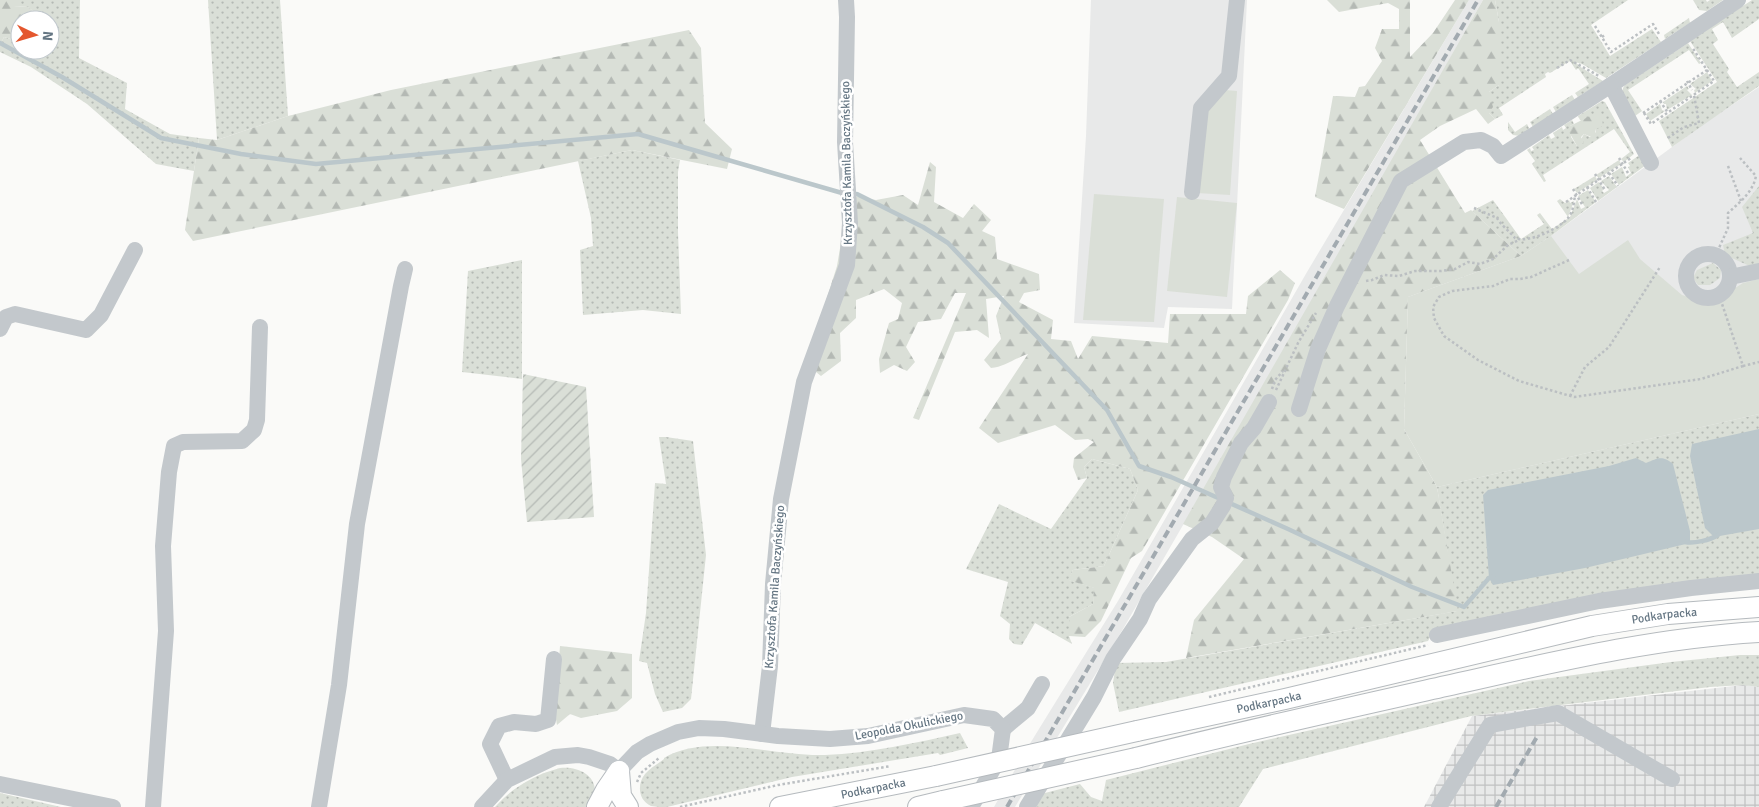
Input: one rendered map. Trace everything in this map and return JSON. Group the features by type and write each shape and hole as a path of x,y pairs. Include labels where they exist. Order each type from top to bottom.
{"main road":[{"name":"Podkarpacka","path":"780,807 936,776 1285,699 1592,626 1668,614 1759,607"},
{"name":"Podkarpacka","path":"918,807 1136,758 1248,730 1582,656 1665,641 1759,632"},
{"path":"597,807 606,790 620,771"},
{"path":"620,771 622,796 628,807"}],"street":[{"name":"Krzysztofa Kamila Baczyńskiego","path":"762,734 770,666 773,584 782,491 804,382 847,265 850,223 845,142 846,0"},
{"path":"1192,192 1201,108 1230,76 1237,0"},
{"path":"1299,409 1318,348 1349,281 1401,181 1464,142 1481,140 1493,146 1501,156 1609,83 1738,0"},
{"path":"1609,83 1637,117 1651,163"},
{"path":"0,329 6,317 15,314 86,330 101,315 135,250"},
{"path":"1704,254 1718,257 1727,265 1730,277 1728,284 1719,295 1706,298 1700,296 1690,288 1686,276 1687,269 1697,257 1704,254"},
{"path":"319,807 339,685 357,524 401,286 406,269"},
{"path":"1730,277 1759,271"},
{"path":"154,807 166,631 162,546 169,472 174,446 184,442 242,441 254,430 257,420 260,327"},
{"path":"1026,807 1094,697 1113,659 1140,619 1149,599 1192,539 1212,523 1225,502 1221,487 1224,477 1241,443 1254,428 1268,402"},
{"path":"1437,635 1599,601 1690,588 1759,581"},
{"path":"507,780 490,744 499,726 514,722 536,724 548,720 554,659"},
{"path":"971,807 999,758 1002,729 1028,708 1042,684"},
{"path":"1439,807 1490,725 1558,713 1672,780"},
{"name":"Leopolda Okulickiego","path":"620,771 644,748 660,738 699,728 830,739 868,736 964,715 993,719 1002,729"},
{"path":"482,807 507,780 555,757 578,755 600,760 620,771"},
{"path":"0,784 112,807"}],"path":[{"path":"1595,26 1611,52 1652,23 1660,36"},
{"path":"1602,37 1606,34"},
{"path":"1684,35 1707,70 1714,81 1651,124 1637,117 1707,70"},
{"path":"1557,68 1570,60 1609,83"},
{"path":"1688,82 1692,90"},
{"path":"1668,138 1684,127 1699,123 1694,95"},
{"path":"1660,101 1668,113"},
{"path":"1566,202 1636,155"},
{"path":"1619,158 1628,173"},
{"path":"1718,257 1719,248 1728,228 1728,213 1754,186 1756,176 1740,158"},
{"path":"1728,166 1741,201"},
{"path":"1609,173 1618,186"},
{"path":"1595,174 1605,190"},
{"path":"1588,187 1596,202"},
{"path":"1573,189 1584,206"},
{"path":"1349,281 1372,280 1415,271 1455,269 1468,262 1480,264 1492,258 1508,245 1519,240 1542,235 1566,220 1570,216 1576,195"},
{"path":"1474,208 1498,218 1500,223 1519,240"},
{"path":"1569,260 1531,277 1510,278 1493,286 1452,291 1439,297 1432,307 1434,318 1444,336 1478,360 1519,381 1570,396 1583,396 1701,379 1759,362"},
{"path":"1570,396 1585,367 1609,347 1660,268"},
{"path":"1719,295 1743,366"},
{"path":"1268,402 1317,312"},
{"path":"636,789 641,773 659,758 655,752"},
{"path":"680,807 778,785 891,766"}],"shaded area":[{"path":"1091,0 1247,0 1232,309 1168,307 1164,328 1074,323 1086,136"},
{"path":"1469,0 1483,0 1123,629 1015,807 994,807 1026,750 1118,601 1307,272"},
{"path":"1759,87 1759,414 1437,487 1408,297 1521,256 1702,125"},
{"path":"1759,429 1759,529 1714,537 1705,528 1690,456 1692,444"},
{"path":"1636,458 1646,463 1663,458 1673,464 1690,531 1690,543 1585,568 1493,585 1489,578 1483,495 1488,490 1609,466"},
{"path":"1743,685 1759,687 1759,807 1424,807 1472,716"}],"green space":[{"path":"0,0 14,0 14,6 28,7 32,10 10,10 10,39 4,37 0,45"},
{"path":"14,0 80,0 79,58 127,83 125,109 170,134 199,138 194,171 156,164 87,104 31,67 17,60 60,60 60,10 32,10 28,7 14,6"},
{"path":"208,0 280,0 288,116 217,140"},
{"path":"1327,0 1410,0 1410,57 1433,33 1455,0 1469,0 1344,209 1315,197 1333,96 1355,97 1359,87 1365,86 1382,61 1375,48 1382,29 1399,29 1399,9 1388,3 1339,12"},
{"path":"1483,0 1495,0 1499,22 1499,85 1489,92 1493,107 1489,113 1495,119 1488,124 1476,109 1440,126 1420,140 1465,213 1471,210 1521,256 1408,297 1404,429 1437,487 1458,611 1186,658 1194,620 1244,559 1212,537 1183,524"},
{"path":"1495,0 1628,0 1591,25 1610,56 1652,29 1661,42 1606,78 1575,62 1603,81 1578,97 1575,93 1589,84 1578,68 1576,70 1570,61 1550,73 1548,72 1545,74 1546,77 1499,108 1503,115 1495,119 1489,113 1489,92 1499,85 1499,22"},
{"path":"1693,0 1706,0 1707,2 1710,0 1723,0 1707,11 1699,10"},
{"path":"1752,0 1759,0 1759,19 1732,38 1723,22 1712,29 1718,40 1713,44 1729,69 1727,72 1737,87 1759,72 1759,86 1672,147 1659,121 1717,82 1690,41"},
{"path":"1689,18 1690,23 1665,39 1664,35"},
{"path":"689,30 701,48 705,123 732,149 727,169 632,150 193,241 185,230 199,138 217,140 288,116 391,90"},
{"path":"4,37 10,39 10,57 0,52 0,45"},
{"path":"1688,43 1701,63 1699,64 1689,50 1628,90 1642,111 1635,116 1623,93 1625,85"},
{"path":"1707,72 1712,81 1695,93 1694,90 1696,89 1690,84"},
{"path":"1687,86 1689,89 1687,90 1692,95 1667,110 1666,104 1663,102"},
{"path":"1225,90 1237,91 1230,195 1197,193 1205,110"},
{"path":"1572,95 1575,100 1556,112 1553,107"},
{"path":"1602,101 1605,102 1634,154 1624,162 1621,159 1630,152 1614,129 1543,175 1546,181 1544,182 1532,164 1535,161 1527,150 1530,148 1531,151 1534,150 1532,147 1549,135 1551,139 1555,137 1553,133 1562,127 1563,130 1566,128 1564,125 1572,120 1574,124 1570,126 1571,137 1577,146 1584,134 1590,137 1596,132 1596,129 1580,120 1578,116"},
{"path":"1660,104 1662,110 1665,111 1650,121 1646,114"},
{"path":"1550,109 1553,114 1533,127 1530,122"},
{"path":"1596,113 1602,118 1603,126 1596,129 1594,138 1584,134 1581,137 1584,143 1577,146 1569,132 1570,126"},
{"path":"1508,122 1515,132 1527,124 1530,130 1520,136 1513,135 1508,130"},
{"path":"632,150 680,160 678,172 678,232 681,314 643,310 583,315 580,250 593,246 591,218 578,161"},
{"path":"1641,154 1646,165 1619,185 1611,174 1622,167 1626,177 1631,173 1628,163"},
{"path":"1619,160 1621,164 1599,178 1596,175"},
{"path":"930,162 936,167 934,202 963,218 974,204 991,220 982,231 995,237 997,259 1039,274 1040,290 1024,293 1019,302 1053,320 1051,339 1071,341 1078,359 1092,336 1168,343 1170,314 1246,314 1248,296 1280,270 1295,283 1288,300 1142,551 1131,558 1101,621 1085,637 1069,636 1069,617 1093,604 1094,588 1068,580 1073,570 1104,566 1138,490 1130,469 1092,459 1084,467 1087,478 1078,480 1073,467 1074,458 1094,442 1088,439 1075,440 1055,425 998,443 979,428 1028,354 1001,366 991,368 984,360 1001,339 996,316 1004,296 986,299 989,338 977,330 955,332 919,420 913,418 966,293 955,293 941,319 918,322 906,347 915,362 907,371 894,365 880,373 879,359 889,323 898,319 902,303 884,289 856,300 856,318 840,333 841,361 821,376 806,364 837,266 849,195 876,200 903,195 918,205"},
{"path":"1595,176 1597,180 1577,193 1574,189"},
{"path":"1609,176 1617,187 1598,201 1590,188 1599,182 1604,189 1602,191 1604,193 1609,190 1601,181"},
{"path":"1759,186 1759,264 1752,267 1725,255 1723,245 1753,233 1742,207"},
{"path":"1588,190 1596,202 1521,256 1472,211 1493,200 1521,239 1544,224 1537,215 1540,213 1552,229 1570,217 1577,199 1581,209 1585,207 1578,196"},
{"path":"1094,194 1164,199 1154,322 1083,320"},
{"path":"1177,197 1237,203 1227,297 1167,291"},
{"path":"1560,199 1565,203 1569,200 1570,203 1574,201 1568,217 1557,201"},
{"path":"1551,236 1579,274 1628,240 1640,259 1682,295 1710,304 1743,283 1759,279 1759,414 1437,487 1404,429 1408,297 1521,256"},
{"path":"522,260 522,379 462,372 468,271"},
{"path":"1713,263 1721,270 1720,278 1710,285 1698,285 1693,278 1697,270"},
{"path":"523,374 586,387 594,517 527,522 521,459"},
{"path":"1759,414 1759,576 1433,632 1428,641 1119,712 1113,683 1116,663 1166,662 1457,611 1437,487"},
{"path":"659,437 693,441 706,555 691,699 682,708 663,712 655,694 647,663 639,661 646,613 655,483 666,484"},
{"path":"1092,459 1130,469 1138,490 1104,566 1073,570 1069,580 1095,588 1093,604 1069,617 1069,636 1072,644 1035,623 1022,645 1014,644 1009,639 1010,624 1000,616 1008,582 966,569 999,504 1051,529 1087,478 1084,467"},
{"path":"560,646 632,654 632,698 617,711 581,718 570,714 557,725 555,714"},
{"path":"1740,655 1759,655 1759,687 1743,685 1710,687 1471,716 1263,769 1239,807 1036,807 1041,794 1080,784 1091,797 1102,801 1106,780 1249,744 1529,681"},
{"path":"960,733 968,748 940,755 938,753 792,777 667,807 651,806 643,800 640,792 642,778 645,774 664,758 682,750 721,746 806,755 842,754 910,744"},
{"path":"560,768 572,768 588,775 592,780 595,791 592,807 495,807 509,793 524,783 541,774"},
{"path":"0,793 61,807 0,807"}],"waterway":[{"path":"0,43 62,77 161,138 241,154 316,164 638,134 842,193"},
{"path":"857,194 923,227 948,243 1107,410 1139,466 1171,477 1412,587 1464,607 1489,578 1493,577"},
{"path":"1685,542 1702,541 1718,535"}],"railway":[{"path":"1007,807 1478,0"},
{"path":"1496,807 1538,735"}]}
